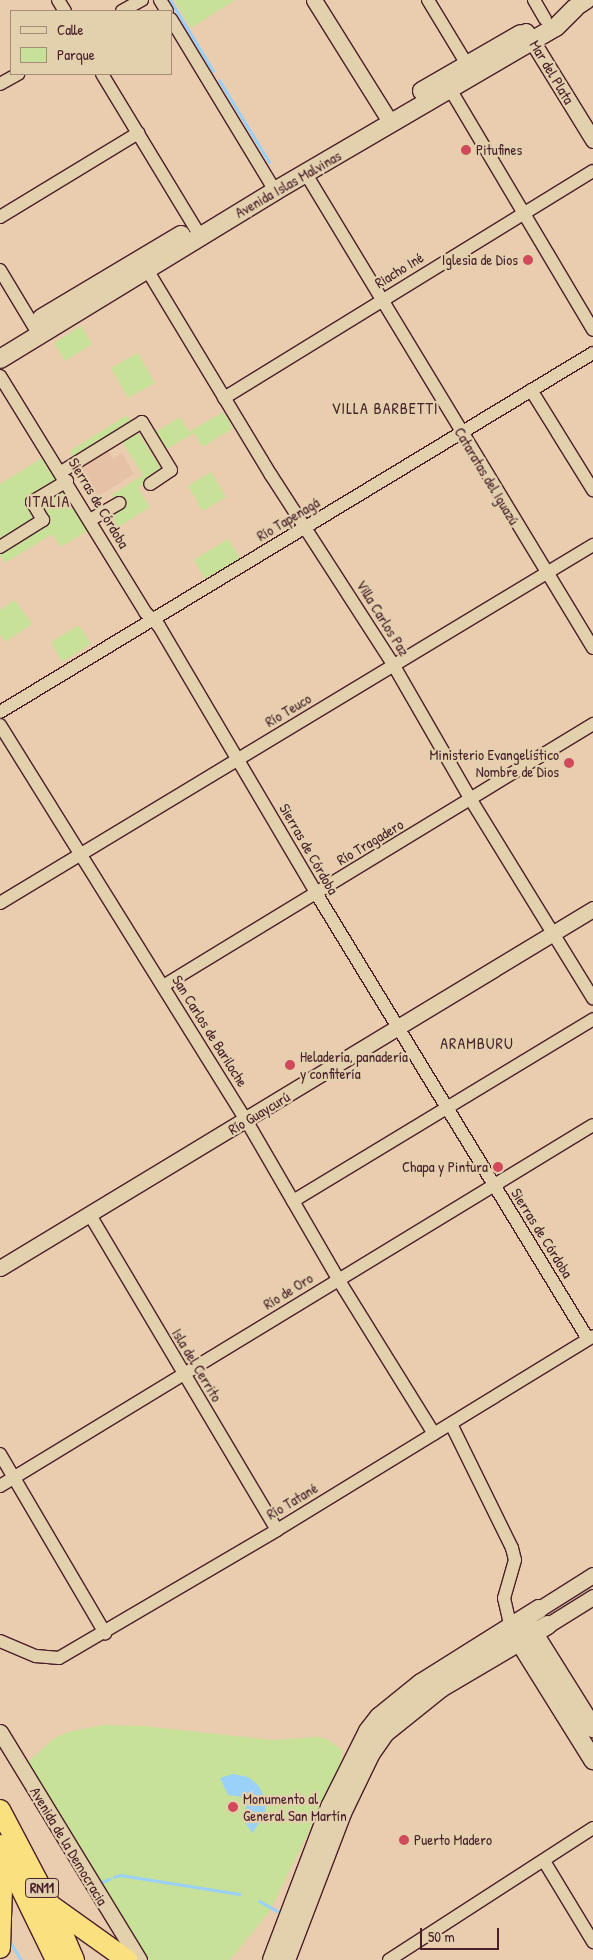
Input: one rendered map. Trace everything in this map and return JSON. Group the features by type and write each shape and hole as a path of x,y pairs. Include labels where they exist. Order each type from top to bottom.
{"highway":[{"name":"RN11","path":"0,1810 50,1905 74,1960"},
{"name":"RN11","path":"2,1848 56,1960"},
{"path":"1,1960 2,1848"},
{"path":"50,1905 127,1960"}],"main road":[{"name":"Avenida Islas Malvinas","path":"530,36 546,19 581,4"},
{"name":"Avenida Islas Malvinas","path":"0,359 36,330 272,186 530,36 556,27 581,4"},
{"name":"Avenida Islas Malvinas","path":"272,186 306,174 388,119 450,89 470,70"},
{"name":"Avenida Islas Malvinas","path":"0,345 36,330"},
{"path":"529,1626 593,1728"},
{"path":"529,1626 593,1760"},
{"path":"272,1960 330,1807 368,1731 379,1717 420,1683 529,1626"},
{"path":"286,1960 342,1813 371,1753 385,1733 441,1688 529,1626"}],"street":[{"path":"124,10 142,0"},
{"path":"314,0 388,119"},
{"path":"428,0 470,70"},
{"name":"Mar del Plata","path":"534,0 546,19"},
{"path":"172,21 272,186"},
{"name":"Mar del Plata","path":"530,36 593,140"},
{"path":"0,84 16,75"},
{"path":"103,75 197,232"},
{"path":"450,89 522,214 593,330"},
{"path":"0,217 138,133"},
{"name":"Riacho Iné","path":"224,398 593,171"},
{"name":"Cataratas del Iguazú","path":"306,174 546,574 593,648"},
{"name":"Villa Carlos Paz","path":"144,264 224,398 394,666 471,800 593,998"},
{"path":"0,270 36,330"},
{"name":"Río Tapenagá","path":"0,712 306,528 460,431 593,353"},
{"name":"Sierras de Córdoba","path":"0,376 238,759 398,1029 448,1107 493,1186 590,1338"},
{"path":"531,390 593,490"},
{"path":"0,547 43,520 32,502 142,422 171,470 150,484"},
{"path":"90,520 119,503"},
{"name":"Río Teuco","path":"0,903 78,854 593,545"},
{"name":"Río Tragadero","path":"163,986 593,724"},
{"name":"San Carlos de Bariloche","path":"0,725 78,854 246,1120 338,1280 434,1434"},
{"name":"Río Guaycurú","path":"0,1268 90,1216 593,908"},
{"path":"293,1201 593,1019"},
{"name":"Río de Oro","path":"0,1486 593,1125"},
{"name":"Isla del Cerrito","path":"90,1216 277,1530"},
{"name":"Río Tatané","path":"0,1641 36,1656 59,1658 277,1530 590,1338"},
{"path":"451,1424 512,1548 515,1560 504,1598 529,1626"},
{"path":"0,1454 105,1632"},
{"path":"529,1626 593,1575"},
{"path":"529,1626 593,1597"},
{"name":"Avenida de la Democracia","path":"0,1732 139,1960"},
{"path":"389,1960 544,1862 593,1828"},
{"path":"544,1862 593,1942"}],"shaded area":[{"path":"107,449 113,459 122,453 134,474 94,499 76,468"}],"green space":[{"path":"174,0 235,0 191,28"},
{"path":"81,326 92,344 65,361 54,343"},
{"path":"138,353 155,383 128,398 111,368"},
{"path":"223,412 233,428 203,447 194,433 165,450 154,433 180,417 189,432"},
{"path":"127,415 163,472 138,488 150,507 111,532 104,520 121,509 112,495 143,475 117,433 75,459 70,451"},
{"path":"45,456 90,529 61,547 52,534 5,563 0,555 0,484"},
{"path":"211,472 226,497 203,511 188,486"},
{"path":"228,539 240,558 205,579 194,560"},
{"path":"15,600 32,624 5,642 0,634 0,610"},
{"path":"79,625 91,644 62,662 51,642"},
{"path":"103,1725 143,1726 273,1740 318,1737 327,1739 342,1750 341,1767 269,1912 230,1960 146,1960 27,1763 53,1739 68,1732"}],"water":[{"path":"233,1774 248,1777 258,1785 266,1800 265,1815 252,1833 243,1818 247,1804 243,1797 228,1795 220,1778"}],"waterway":[{"path":"170,0 213,71"},
{"path":"219,80 269,162"},
{"path":"114,1877 120,1875 240,1894"},
{"path":"100,1883 109,1879"},
{"path":"259,1901 281,1913"},
{"path":"8,1939 21,1960"}],"place":[{"name":"Pitufines","path":"466,150"},
{"name":"Iglesia de Dios","path":"528,260"},
{"name":"Ministerio Evangelístico Nombre de Dios","path":"569,763"},
{"name":"Heladería, panadería y confitería","path":"290,1065"},
{"name":"Chapa y Pintura","path":"498,1167"},
{"name":"Monumento al General San Martín","path":"233,1807"},
{"name":"Puerto Madero","path":"404,1840"}],"district":[{"name":"VILLA BARBETTI","path":"385,408"},
{"name":"ITALIA","path":"49,501"},
{"name":"ARAMBURU","path":"477,1043"}]}
